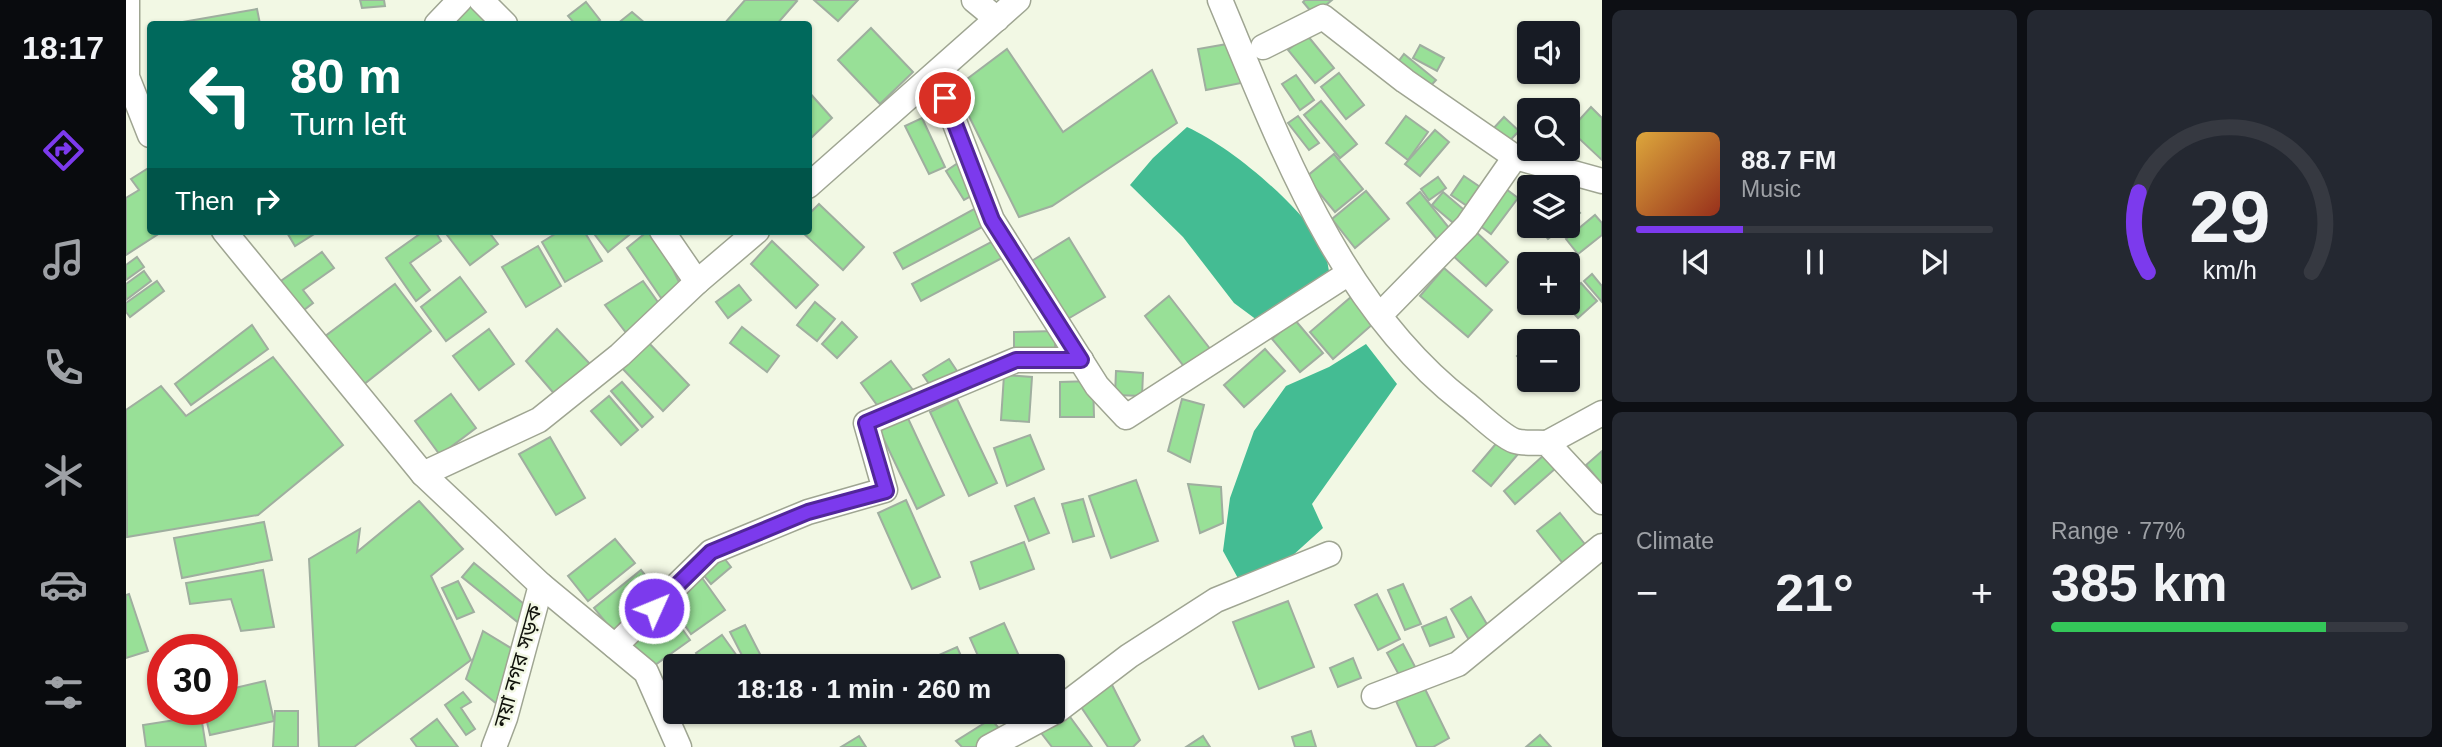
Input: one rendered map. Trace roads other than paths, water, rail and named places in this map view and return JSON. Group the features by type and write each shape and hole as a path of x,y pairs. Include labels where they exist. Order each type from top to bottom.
{"street":[{"path":"127,0 127,77 147,127"},
{"path":"440,21 460,0"},
{"path":"481,0 502,21"},
{"path":"974,0 998,19"},
{"path":"812,182 1018,0"},
{"path":"1220,0 1271,123 1338,257 1428,375 1514,441 1547,443 1602,413"},
{"path":"1263,47 1323,17 1405,81 1515,157 1602,181"},
{"path":"936,74 992,220 1097,386 1126,417 1349,273"},
{"path":"1380,315 1467,226 1515,157"},
{"path":"227,235 423,474 541,585 646,672 679,747"},
{"path":"665,235 697,282"},
{"path":"423,474 539,421 620,355 697,282 752,235"},
{"path":"615,646 711,552 808,512 886,491 866,423 1016,360 1081,360"},
{"path":"1547,443 1602,502"},
{"path":"1374,696 1458,664 1602,546"},
{"path":"989,747 1058,710 1129,656 1216,600 1329,554"},
{"name":"নয়া নগর সড়ক","path":"494,747 505,718 541,585"}]}
